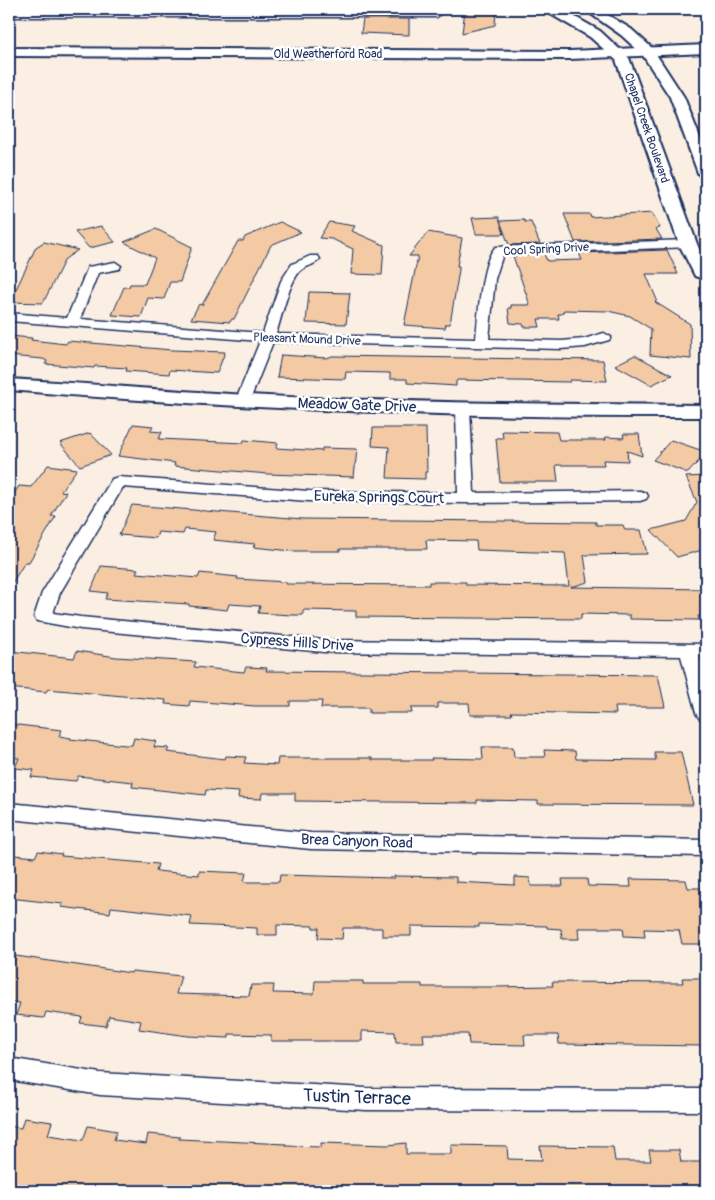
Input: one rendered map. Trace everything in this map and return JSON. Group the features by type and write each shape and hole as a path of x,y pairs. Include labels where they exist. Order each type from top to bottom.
{"main road":[{"name":"Chapel Creek Boulevard","path":"552,9 595,34 622,58 688,244 701,272 706,275"},
{"name":"Chapel Creek Boulevard","path":"590,9 626,32 647,51 677,97 706,174"}],"street":[{"path":"644,12 653,9"},
{"path":"9,14 433,12"},
{"path":"647,51 669,44 706,41"},
{"path":"647,51 706,49"},
{"name":"Old Weatherford Road","path":"9,52 550,55 647,51"},
{"name":"Cool Spring Drive","path":"482,343 489,279 497,252 500,250 688,244"},
{"path":"242,400 268,338 287,281 297,267 314,260"},
{"path":"72,323 93,270 115,266"},
{"name":"Pleasant Mound Drive","path":"9,317 268,338 561,345 585,343 604,337"},
{"name":"Meadow Gate Drive","path":"9,384 86,392 463,409 706,411"},
{"path":"463,409 466,498"},
{"name":"Eureka Springs Court","path":"118,482 310,496 466,498 640,496"},
{"name":"Cypress Hills Drive","path":"118,482 51,593 43,617 81,623 324,646 698,650"},
{"path":"698,650 706,713"},
{"name":"Brea Canyon Road","path":"9,810 311,842 706,848"},
{"name":"Tustin Terrace","path":"9,1069 100,1084 366,1099 706,1100"}],"building":[{"path":"465,10 496,11 495,25 462,33"},
{"path":"363,19 409,19 409,35 361,33"},
{"path":"652,213 660,228 656,229 662,239 575,242 564,214 590,214 591,217"},
{"path":"499,217 504,234 476,234 472,218"},
{"path":"524,220 525,222 531,222 540,244 509,245 500,221"},
{"path":"280,222 301,232 271,245 234,319 230,322 191,319 199,304 202,305 238,241 243,241 245,237"},
{"path":"329,222 355,226 352,231 384,245 382,275 351,274 353,249 332,239 319,238"},
{"path":"101,226 115,242 89,248 75,232"},
{"path":"156,229 192,247 180,282 170,282 164,299 148,298 141,317 112,315 124,287 129,287 130,284 145,284 155,258 124,242"},
{"path":"428,232 462,238 450,324 446,324 445,328 404,325 418,256 409,256"},
{"path":"44,242 78,250 65,259 43,303 10,302 36,247"},
{"path":"667,250 678,274 646,274 657,300 655,302 690,324 691,359 650,355 651,329 630,316 608,311 564,310 562,314 558,314 559,319 538,319 540,327 524,327 523,324 510,323 508,308 511,308 511,305 530,305 513,256 544,254 547,261 582,260 579,253"},
{"path":"309,292 350,293 346,324 306,323"},
{"path":"9,336 66,344 68,341 172,350 225,352 217,373 170,370 169,374 126,371 127,368 95,366 94,368 45,364 47,361 43,359 9,356"},
{"path":"281,355 327,358 332,356 603,360 607,381 458,380 456,381 456,386 407,383 407,379 390,379 390,373 346,372 345,379 277,377"},
{"path":"635,355 672,375 651,385 615,365"},
{"path":"133,424 153,426 150,431 162,432 159,439 243,443 244,440 278,443 276,448 322,451 322,448 357,449 354,477 268,474 174,466 175,463 118,456"},
{"path":"373,428 426,428 427,472 425,472 425,479 387,478 389,447 372,446"},
{"path":"502,431 557,432 559,440 606,440 605,437 624,438 623,434 639,434 642,456 627,451 628,461 603,460 604,465 556,465 558,482 500,482 496,438 503,438"},
{"path":"90,433 111,455 80,466 60,443"},
{"path":"671,440 706,453 688,473 653,460"},
{"path":"48,465 77,469 61,491 66,492 51,516 56,516 29,562 25,562 9,588 9,501 19,486 31,487"},
{"path":"706,476 706,549 677,557 651,530 686,521 697,502 686,477"},
{"path":"132,505 303,519 596,522 596,525 623,525 625,530 641,530 647,554 584,555 588,582 571,587 706,589 706,616 698,616 699,620 630,619 630,615 581,614 581,619 356,617 356,611 303,610 303,615 292,615 258,613 260,606 229,604 227,610 189,606 189,604 105,599 108,593 91,591 101,566 138,569 136,573 198,578 200,573 238,577 237,579 286,582 286,584 429,585 429,582 466,582 466,585 569,586 565,553 477,550 476,541 426,540 427,549 292,551 253,547 255,544 213,540 216,532 185,529 183,534 158,532 156,538 119,535"},
{"path":"9,651 74,658 77,651 116,657 196,662 194,667 244,672 246,667 267,668 266,671 658,675 665,707 615,707 616,714 511,712 512,715 470,715 469,703 438,703 438,708 411,708 412,713 369,713 369,708 321,708 322,701 290,701 290,706 255,706 190,701 189,706 165,704 166,700 48,689 46,692 9,688"},
{"path":"9,724 62,730 59,736 70,739 132,745 134,738 156,741 154,747 169,748 167,752 225,759 226,756 246,757 244,763 277,765 278,758 372,758 372,760 483,759 482,747 513,747 514,757 545,757 544,750 575,751 576,759 656,760 654,752 681,752 693,805 538,804 538,801 477,800 477,803 295,801 295,793 262,793 261,799 238,798 239,792 206,790 205,795 132,787 133,782 78,776 76,781 31,777 34,770 15,768 19,758 9,757"},
{"path":"38,851 62,854 61,856 158,864 156,871 199,875 199,871 246,873 244,882 279,882 280,875 394,878 394,876 456,877 456,882 515,885 515,877 530,878 531,886 563,886 562,879 587,879 588,886 631,887 630,879 686,880 688,888 706,888 706,944 682,944 679,930 644,929 645,937 624,936 623,928 578,928 579,939 562,939 561,929 547,928 547,926 479,924 479,927 411,926 411,936 382,936 382,928 343,928 342,939 318,938 319,928 313,928 313,926 277,925 277,935 257,935 257,928 190,925 192,916 111,907 110,913 61,907 63,904 9,898 9,872 15,855 35,857"},
{"path":"16,956 131,973 132,971 181,976 176,994 249,996 251,985 274,985 273,993 314,994 315,981 363,981 363,984 422,984 422,987 494,987 553,986 552,982 683,983 682,978 706,978 706,1046 559,1044 558,1035 524,1035 525,1045 469,1044 468,1034 423,1034 424,1042 396,1042 395,1032 362,1031 362,1041 271,1041 271,1035 229,1034 229,1038 188,1036 139,1029 141,1021 109,1016 106,1026 80,1023 82,1017 46,1012 44,1018 16,1015 20,1003 9,1002 9,975"},
{"path":"24,1118 52,1122 48,1135 83,1140 88,1126 117,1131 114,1140 146,1144 148,1134 180,1137 179,1139 286,1144 286,1146 321,1147 321,1143 388,1145 406,1143 406,1154 451,1154 451,1145 507,1146 508,1159 542,1160 540,1146 613,1147 615,1161 651,1161 649,1150 679,1150 681,1162 706,1162 706,1191 47,1191 9,1186 9,1126 21,1128"}]}
